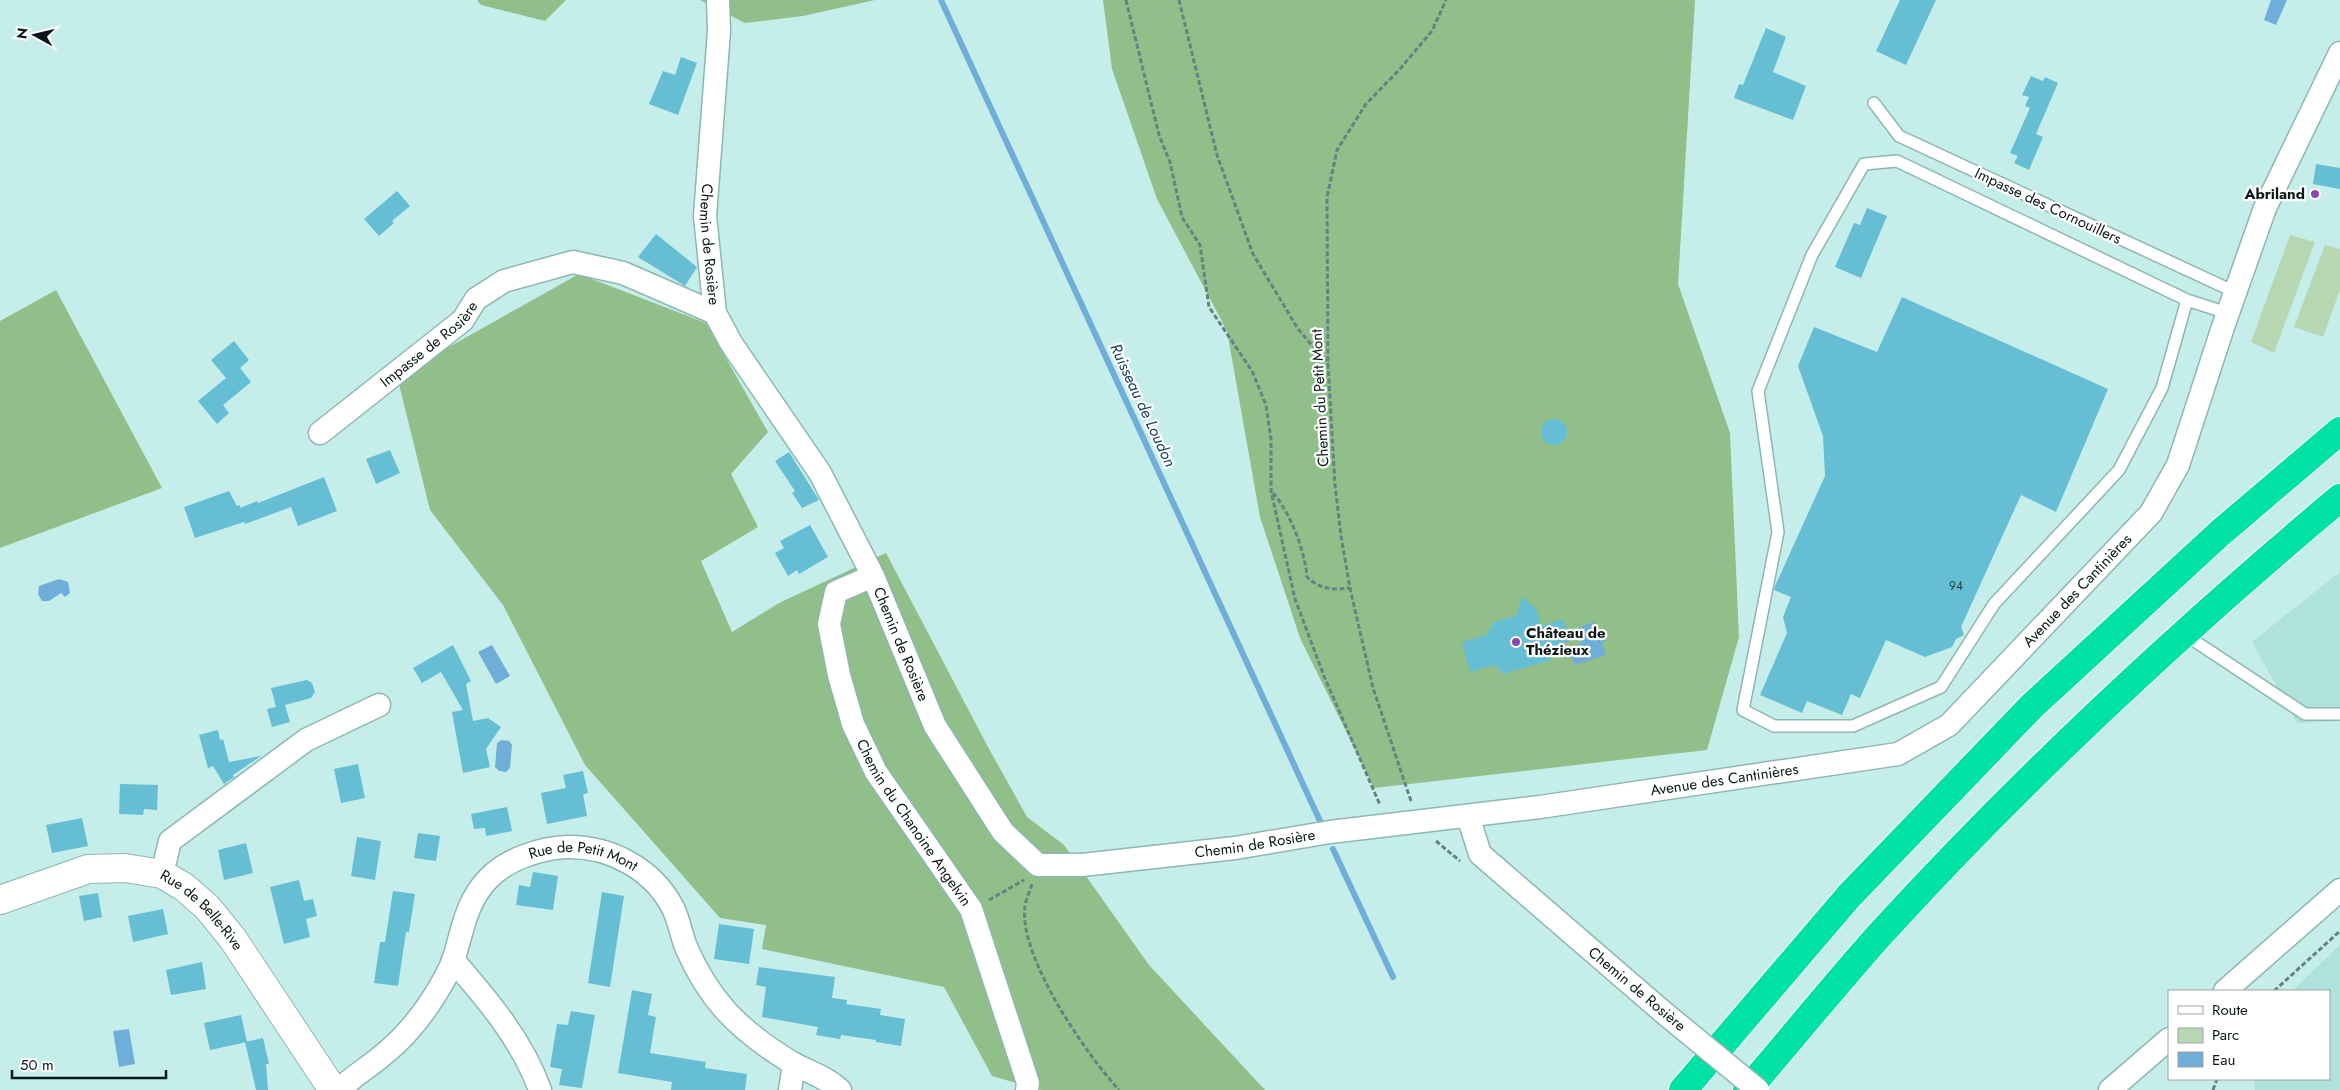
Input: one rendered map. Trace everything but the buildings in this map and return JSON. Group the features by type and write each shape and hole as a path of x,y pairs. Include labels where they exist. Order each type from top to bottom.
{"highway":[{"path":"1684,1090 1849,896 2032,706 2220,533 2340,431"},
{"path":"1747,1090 1884,930 2064,744 2250,573 2340,498"}],"street":[{"name":"Chemin de Rosière","path":"718,0 719,31 705,216 715,312 732,343 820,474 873,576 935,726 1003,832 1038,864 1082,865 1235,848 1330,832 1540,807"},
{"name":"Avenue des Cantinières","path":"1540,807 1898,754 1949,725 2151,513 2178,465 2227,314 2265,208 2340,53"},
{"name":"Impasse de Rosière","path":"320,433 464,320 476,299 504,281 573,262 623,273 715,312"},
{"name":"Chemin du Chanoine Angelvin","path":"873,576 836,592 829,624 839,674 853,724 876,772 971,909 1028,1083 1027,1090"},
{"path":"162,874 170,841 306,740 379,705"},
{"name":"Chemin de Rosière","path":"1468,816 1480,854 1663,1012 1758,1090"},
{"name":"Rue de Petit Mont","path":"339,1090 384,1054 410,1028 434,996 453,960 466,911 488,878 517,860 546,848 580,847 612,854 635,866 659,886 673,908 686,946 701,978 725,1010 753,1038 794,1064 832,1083 840,1090"},
{"name":"Rue de Belle-Rive","path":"0,900 88,869 125,868 162,874 184,887 207,907 233,939 333,1090"},
{"path":"2226,990 2340,890"},
{"path":"453,960 492,1005 518,1045 540,1090"},
{"path":"2110,1090 2168,1040"},
{"path":"790,1090 794,1064"}],"lane":[{"name":"Impasse des Cornouillers","path":"1874,103 1899,136 2235,292"},
{"path":"2187,300 2162,388 2120,470 1994,604 1941,687 1853,726 1774,726 1743,710 1778,532 1758,390 1812,255 1864,164 1897,161 2187,300 2227,314"},
{"path":"2184,634 2305,714 2340,714"}],"path":[{"path":"1126,0 1159,135 1170,162 1182,217 1200,245 1209,307 1252,370 1266,405 1271,439 1271,491 1295,600 1324,676 1389,825"},
{"path":"1179,0 1217,155 1253,254 1298,329 1328,364"},
{"name":"Chemin du Petit Mont","path":"1416,822 1409,792 1373,688 1350,588 1335,485 1328,364 1328,198 1337,150 1366,104 1400,69 1432,31 1446,0"},
{"path":"1271,491 1277,498 1300,542 1307,577 1314,584 1331,590 1350,588"},
{"path":"971,909 1022,882 1038,864"},
{"path":"1038,864 1025,907 1027,935 1038,968 1081,1040 1119,1090"},
{"path":"2275,990 2340,930"}],"shaded area":[{"path":"2340,572 2340,721 2297,723 2252,642"},
{"path":"2340,945 2340,1090 2255,1090 2255,1080 2330,1080 2330,990 2293,990"}],"green space":[{"path":"477,0 566,0 545,21 481,5"},
{"path":"700,0 875,0 803,16 745,23"},
{"path":"1103,0 1695,0 1678,284 1730,433 1739,637 1707,750 1374,788 1300,638 1260,517 1227,331 1157,199 1112,69"},
{"path":"2290,235 2315,242 2274,353 2251,342"},
{"path":"2325,245 2340,249 2340,290 2323,337 2294,327"},
{"path":"579,274 706,323 768,432 731,474 758,527 701,561 732,632 779,603 886,553 1027,817 1064,845 1149,965 1265,1090 1041,1090 992,1076 944,987 762,949 766,925 720,918 585,765 503,605 430,510 397,376"},
{"path":"56,290 162,488 0,548 0,321"}],"water":[{"path":"2271,0 2287,0 2276,25 2264,20"},
{"path":"59,579 68,582 70,593 65,597 61,593 49,601 42,601 38,594 39,586"},
{"path":"1594,622 1598,632 1605,636 1605,641 1602,644 1606,655 1575,665 1569,650 1579,647 1583,638 1579,627"},
{"path":"492,645 510,676 496,684 478,652"},
{"path":"502,740 509,741 512,745 510,768 506,772 499,771 495,767 497,743"},
{"path":"129,1029 135,1064 119,1067 113,1031"}],"waterway":[{"name":"Ruisseau de Loudon","path":"941,0 1320,821"},
{"name":"Ruisseau de Loudon","path":"1333,849 1393,977"}],"place":[{"name":"Abriland","path":"2315,194"},
{"name":"Château de Thézieux","path":"1516,642"}]}
